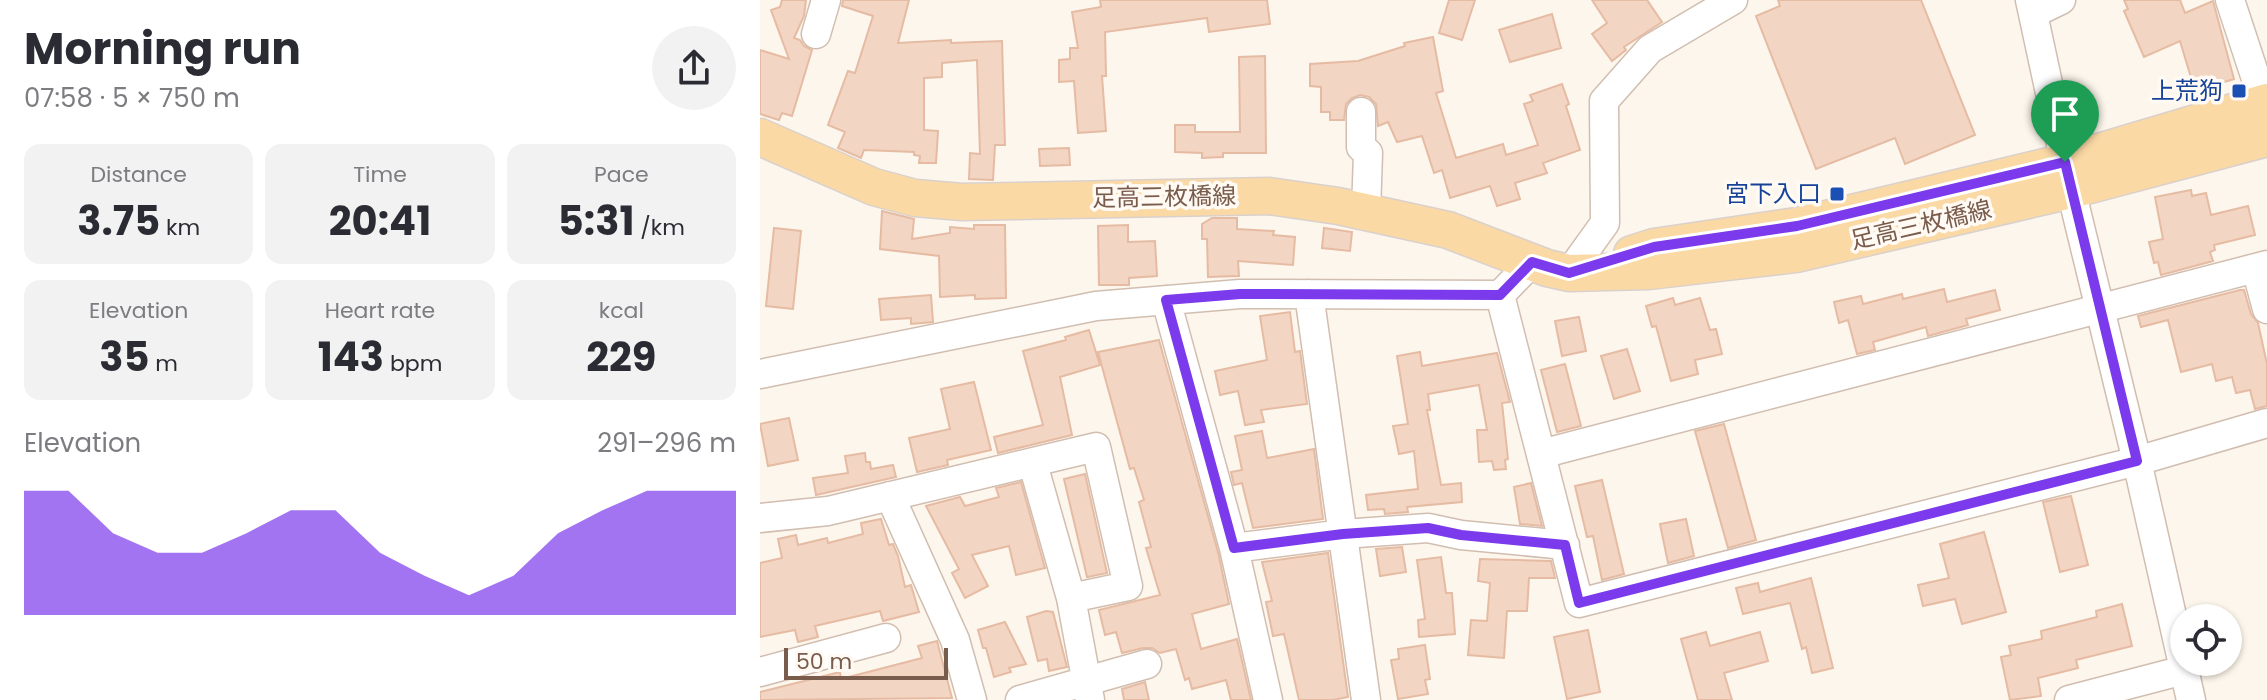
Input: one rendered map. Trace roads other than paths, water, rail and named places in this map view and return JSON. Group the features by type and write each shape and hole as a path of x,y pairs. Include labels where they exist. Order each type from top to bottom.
{"main road":[{"name":"足高三枚橋線","path":"760,137 874,187 915,198 962,202 1269,196 1448,230 1569,273 1649,271 1796,254 2068,176 2266,102"},
{"name":"足高三枚橋線","path":"2068,176 2267,138"}],"street":[{"path":"816,34 826,0"},
{"path":"1569,273 1605,223 1604,101 1650,49 1733,0"},
{"path":"2061,0 2032,6 2068,176 2170,608"},
{"path":"2230,0 2266,102"},
{"path":"1361,112 1361,147 1368,153 1366,212"},
{"path":"760,374 1096,306 1240,294 1500,295 1532,262"},
{"path":"1541,454 2262,266 2267,309"},
{"path":"1309,294 1366,700"},
{"path":"1500,295 1579,603 2137,461 2267,423"},
{"path":"1166,300 1234,548 1268,700"},
{"path":"760,518 828,511 1096,447 1128,586 1071,598"},
{"path":"1033,464 1071,598 1088,690"},
{"path":"890,496 955,640 972,700"},
{"path":"1234,548 1343,534 1428,528 1474,537 1565,545"},
{"path":"760,672 886,638"},
{"path":"1020,700 1088,690 1147,664"},
{"path":"2069,700 2170,674"},
{"path":"2185,676 2191,700"}],"place":[{"name":"上荒狗","path":"2239,91"},
{"name":"宮下入口","path":"1837,194"}]}
